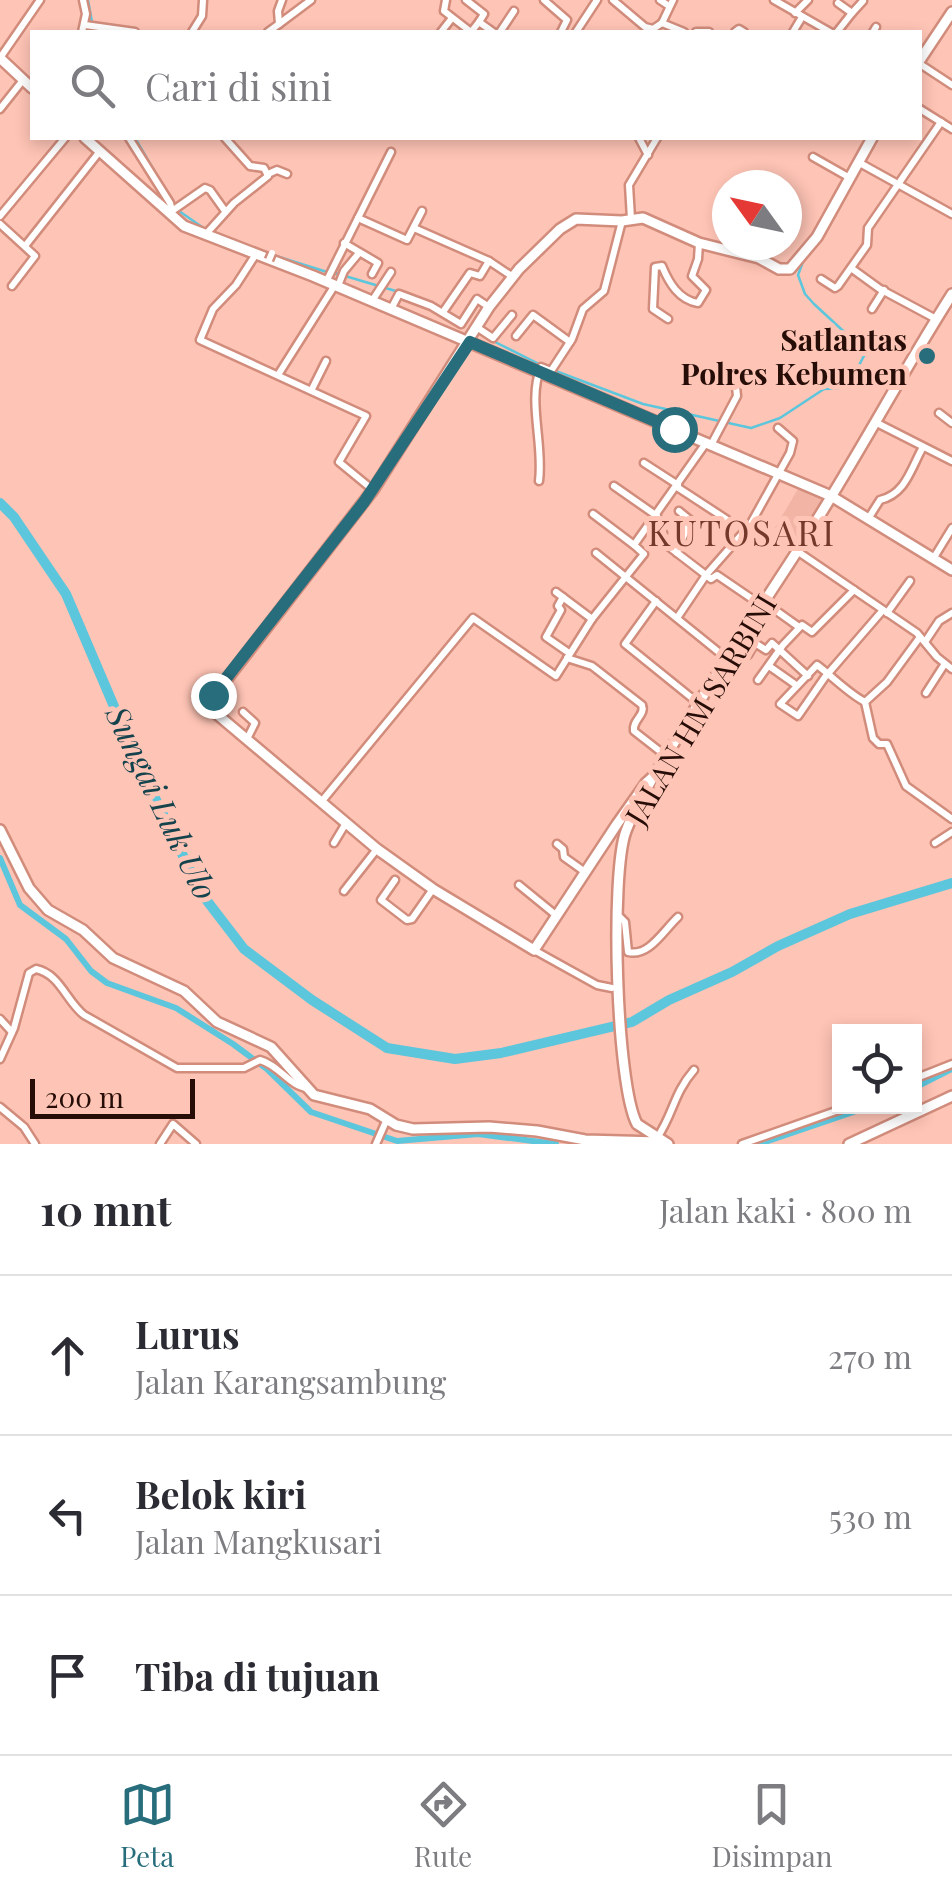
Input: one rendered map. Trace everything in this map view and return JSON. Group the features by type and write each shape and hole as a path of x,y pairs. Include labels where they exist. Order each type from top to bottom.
{"main road":[{"path":"922,59 952,12"},
{"path":"0,58 30,86"},
{"path":"87,140 173,210 184,226 208,232 256,254 377,291 392,309 475,333 538,371 831,496 952,570"},
{"path":"656,774 640,790 534,950 433,889 377,849 212,710 210,698 373,490 489,307 513,277 571,221 648,219 699,243 759,258 779,269 790,269 817,237 871,140"},
{"name":"JALAN HM SARBINI","path":"637,1124 615,991 620,852 628,827 698,703 797,551 952,294"},
{"path":"0,830 29,888 48,910 83,930 113,958 184,991 226,1027 271,1047 307,1088 322,1098 370,1109 396,1125 414,1129 489,1128 537,1131 584,1142 621,1138 663,1142"},
{"path":"849,1144 950,1094"},
{"path":"621,1138 637,1124 663,1142"}],"street":[{"path":"0,58 40,0"},
{"path":"83,0 87,27 116,30"},
{"path":"193,30 202,16 203,0"},
{"path":"279,24 282,0"},
{"path":"271,30 311,0"},
{"path":"446,0 444,11 467,30"},
{"path":"466,0 484,14 472,30"},
{"path":"544,0 568,21 563,30"},
{"path":"577,30 597,0"},
{"path":"614,0 653,29 662,23 671,3 660,0"},
{"path":"774,0 830,30"},
{"path":"794,30 808,0"},
{"path":"836,30 863,0"},
{"path":"838,2 852,12"},
{"path":"499,30 514,11"},
{"path":"443,30 452,18"},
{"path":"479,22 493,30"},
{"path":"662,23 679,30"},
{"path":"550,25 559,30"},
{"path":"922,63 952,85"},
{"path":"0,110 24,80"},
{"path":"922,110 952,129"},
{"path":"821,279 836,287 867,245 866,232 941,122"},
{"path":"0,216 63,140"},
{"path":"131,140 173,210 205,188 225,211"},
{"path":"227,140 250,166 264,168 268,174"},
{"path":"641,140 648,155"},
{"path":"539,480 542,459 538,371 541,367 552,369 570,342 583,309 604,291 627,220 629,185 655,141"},
{"path":"26,246 100,152"},
{"path":"335,278 344,244 391,152"},
{"path":"812,157 850,178"},
{"path":"861,163 952,214"},
{"path":"208,232 225,211 268,174 276,170 288,174"},
{"path":"358,218 406,240 422,211"},
{"path":"0,224 35,256 12,286"},
{"path":"414,228 489,261 513,277"},
{"path":"668,319 654,309 655,267 662,266 676,290 690,302 698,303 706,290 692,276 699,243"},
{"path":"344,244 379,264 372,274"},
{"path":"278,375 335,278 359,252"},
{"path":"256,254 236,285 213,308 200,340 366,416 339,462 373,490"},
{"path":"443,312 468,275 480,276 489,261"},
{"path":"850,268 936,319"},
{"path":"377,291 390,272"},
{"path":"872,309 884,289"},
{"path":"392,309 398,294 418,298 461,324 476,299 489,307"},
{"path":"475,333 493,338 512,315"},
{"path":"516,336 533,315 570,342"},
{"path":"312,389 326,362"},
{"path":"634,546 708,444 737,396 736,386"},
{"path":"938,413 952,422"},
{"path":"875,422 952,461"},
{"path":"677,618 706,575 750,525 794,446 778,428"},
{"path":"868,520 881,499 890,498 903,486 923,447"},
{"path":"644,463 728,521"},
{"path":"614,486 657,516"},
{"path":"676,553 690,520 679,511"},
{"path":"322,801 473,618 555,676 592,619 644,553 594,514"},
{"path":"934,559 952,528"},
{"path":"663,532 660,539 712,580 717,575 812,632 854,590"},
{"path":"797,551 923,639 948,667 926,692"},
{"path":"596,553 726,658"},
{"path":"910,581 828,673 796,717 780,704 817,665 828,673 866,702 873,738 887,744 906,786 952,818"},
{"path":"592,619 560,595 560,616 546,637 642,705 634,732 666,756"},
{"path":"656,601 624,644 698,703"},
{"path":"866,702 939,622 952,613"},
{"path":"758,680 800,627"},
{"path":"748,654 756,643 766,650 772,642 808,676"},
{"path":"768,665 796,685"},
{"path":"243,712 256,723 248,737"},
{"path":"334,843 347,822"},
{"path":"935,843 952,832"},
{"path":"557,844 564,856 586,872"},
{"path":"344,890 377,849"},
{"path":"395,880 382,902 408,920 433,889"},
{"path":"519,884 556,916"},
{"path":"618,915 624,922 628,952 633,954 643,953 678,917"},
{"path":"534,950 598,986 615,991"},
{"path":"0,1058 12,1032 28,973 36,968 56,980 84,1016 177,1068 235,1069 260,1060 272,1063 296,1086 307,1088"},
{"path":"0,1019 12,1032"},
{"path":"922,1076 952,1064"},
{"path":"663,1142 676,1092 694,1070"},
{"path":"0,1108 24,1126 35,1144"},
{"path":"742,1144 832,1112"},
{"path":"376,1144 387,1119"},
{"path":"160,1144 174,1124 196,1144"}],"shaded area":[{"path":"801,484 831,496 802,543 775,528"}],"waterway":[{"path":"88,0 92,22"},
{"path":"136,140 169,196"},
{"path":"179,211 205,229"},
{"path":"222,236 265,253"},
{"path":"273,255 327,272"},
{"path":"553,370 643,404 751,428 780,418 824,389 847,388 866,352 805,294 798,275 804,259"},
{"path":"335,273 399,292"},
{"path":"495,342 541,365"},
{"name":"Sungai Luk Ulo","path":"0,503 14,517 66,594 139,765 201,893 244,949 312,1000 387,1048 455,1059 501,1053 632,1022 669,1000 850,914 952,883"},
{"path":"0,858 20,905 66,939 91,971 107,983 176,1008 233,1044 267,1069 311,1112 397,1141 478,1134 556,1144"},
{"path":"922,1084 952,1069"},
{"path":"759,1144 847,1114"}],"place":[{"name":"Satlantas Polres Kebumen","path":"927,356"}],"district":[{"name":"KUTOSARI","path":"742,531"}],"route":[{"path":"213,695 322,560 470,342 674,429"}]}
